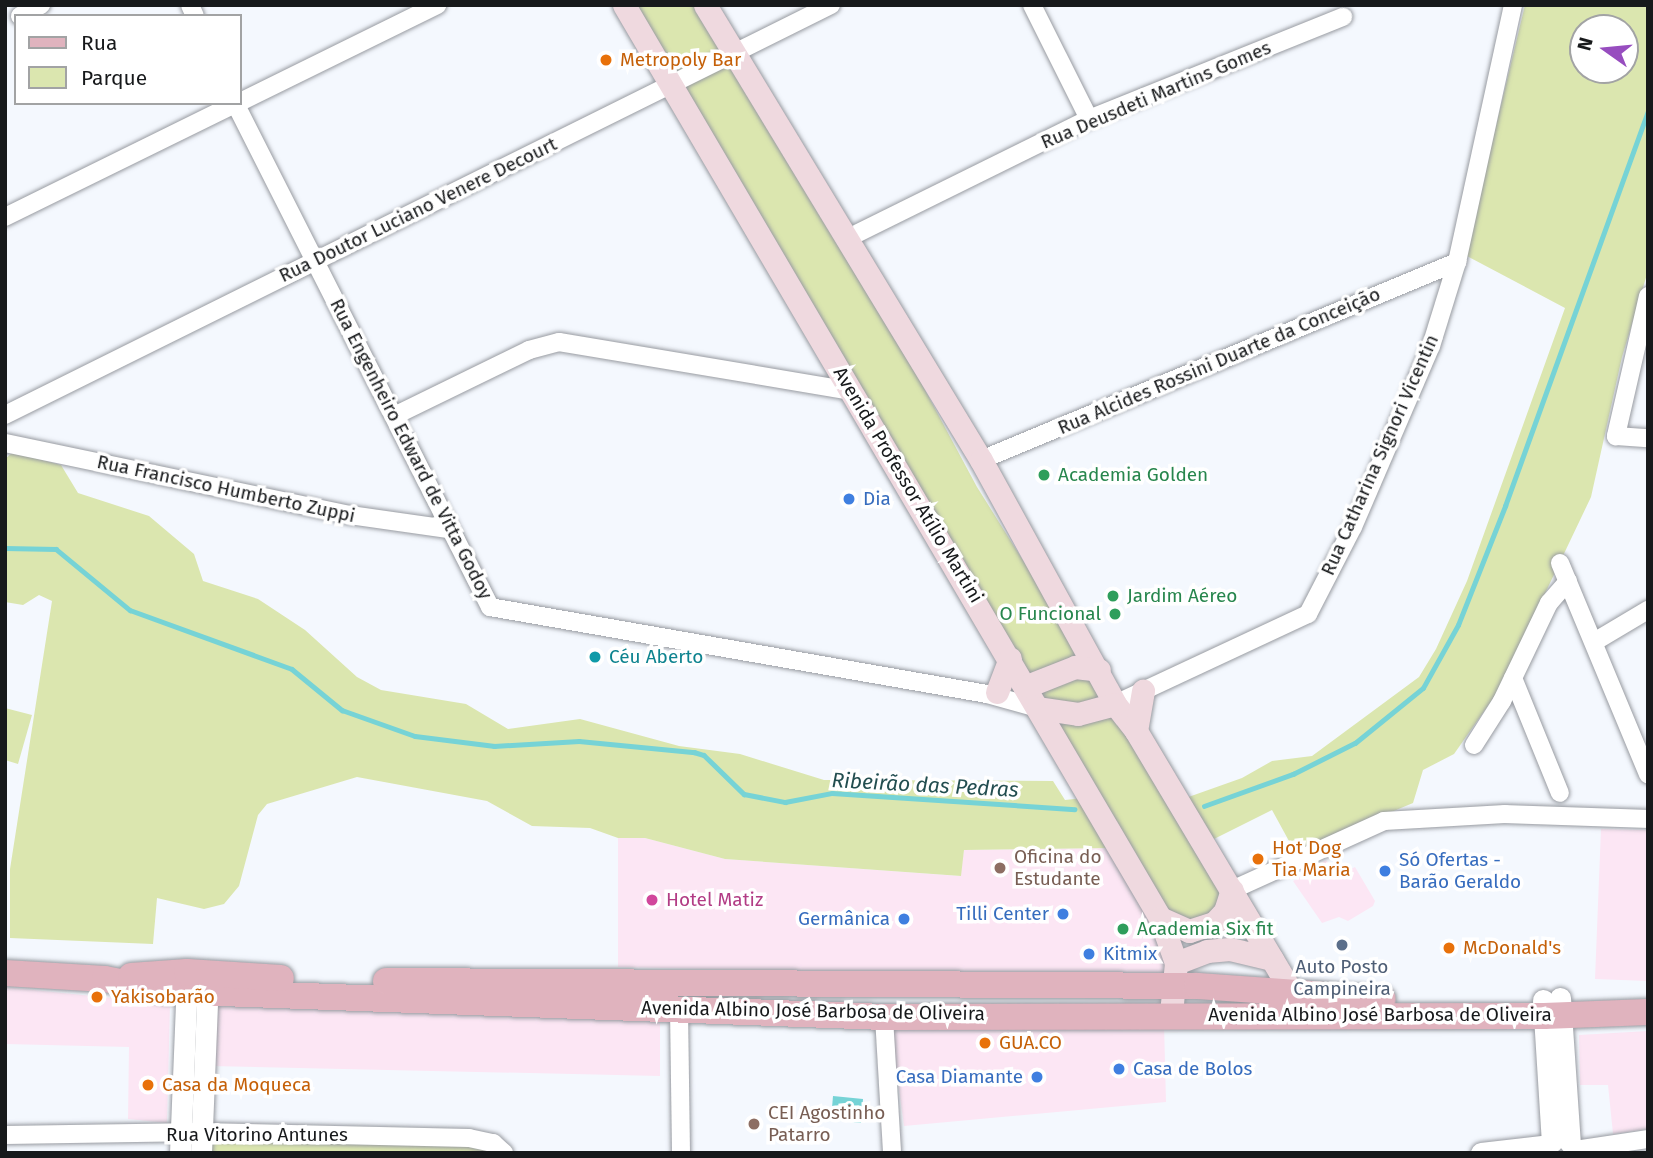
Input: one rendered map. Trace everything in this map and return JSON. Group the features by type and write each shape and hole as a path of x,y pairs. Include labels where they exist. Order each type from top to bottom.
{"main road":[{"name":"Avenida Professor Atílio Martini","path":"624,5 1027,686 1160,918 1175,975 1171,1013"},
{"path":"705,5 982,460 1099,670 1115,704 1136,731 1282,976"},
{"path":"992,693 1010,658"},
{"path":"1027,686 1075,667 1099,670"},
{"path":"1136,731 1143,691"},
{"path":"1038,708 1078,714 1115,704"},
{"path":"1160,918 1189,931 1214,923 1225,911 1232,890"},
{"path":"1175,975 1208,951 1230,949 1282,976"},
{"name":"Avenida Albino José Barbosa de Oliveira","path":"5,973 679,1009 884,1017 1171,1013 1230,1016 1552,1007 1648,995"},
{"name":"Avenida Albino José Barbosa de Oliveira","path":"197,982 1175,975 1260,992 1282,976 1420,1001 1648,1012"},
{"path":"1230,1016 1260,992"}],"street":[{"path":"24,14 41,5"},
{"path":"242,101 437,5"},
{"name":"Rua Doutor Luciano Venere Decourt","path":"5,415 315,260 673,88 831,5"},
{"path":"1032,5 1089,119"},
{"name":"Rua Catharina Signori Vicentin","path":"1115,704 1308,614 1353,527 1431,346 1457,262 1513,5"},
{"name":"Rua Deusdeti Martins Gomes","path":"858,233 1089,119 1343,17"},
{"path":"5,217 233,105"},
{"name":"Rua Engenheiro Edward de Vitta Godoy","path":"238,105 396,415 448,528 489,607 992,693 1038,708"},
{"name":"Rua Alcides Rossini Duarte da Conceição","path":"982,460 1457,262"},
{"path":"1648,296 1616,436 1648,438"},
{"path":"396,415 529,349 559,342 852,391"},
{"name":"Rua Francisco Humberto Zuppi","path":"5,443 350,515 448,528"},
{"path":"1560,564 1648,774"},
{"path":"1474,745 1513,678 1549,603 1568,580"},
{"path":"1594,642 1648,610"},
{"path":"1513,678 1560,793"},
{"name":"Rua Engenheiro Edward de Vitta Godoy","path":"992,693 1027,686"},
{"path":"1232,890 1384,821 1505,814 1648,819"},
{"path":"190,1143 197,982"},
{"path":"1552,1007 1561,1148"},
{"path":"679,1009 681,1153"},
{"path":"884,1017 892,1153"},
{"name":"Rua Vitorino Antunes","path":"5,1135 190,1143 469,1138 493,1143 504,1153"},
{"path":"1481,1153 1648,1139"}],"shaded area":[{"path":"1601,829 1648,830 1648,981 1595,979"},
{"path":"618,838 645,838 725,859 960,876 964,850 1122,848 1160,918 1167,979 618,967"},
{"path":"1326,860 1337,876 1355,867 1375,901 1373,906 1348,921 1339,917 1322,923 1293,881"},
{"path":"5,987 170,1004 167,1123 128,1119 129,1047 5,1044"},
{"path":"215,1000 660,1016 660,1076 211,1066"},
{"path":"1164,1023 1166,1102 904,1126 890,1024"},
{"path":"1648,1031 1648,1129 1613,1134 1608,1085 1580,1085 1579,1035"}],"green space":[{"path":"627,5 699,5 910,362 977,487 1118,712 1180,800 1242,778 1272,761 1312,756 1419,677 1436,649 1467,581 1565,308 1465,255 1525,5 1648,5 1648,271 1622,357 1591,497 1499,690 1454,754 1423,770 1413,803 1295,852 1272,810 1200,846 1227,891 1222,907 1198,924 1162,912"},
{"path":"13,452 61,465 78,493 149,516 194,554 203,581 258,599 305,630 357,677 381,690 466,704 508,729 580,719 679,746 740,754 824,780 1053,781 1065,800 1083,798 1113,848 964,850 961,876 725,859 645,838 618,838 590,828 532,826 487,801 357,777 267,804 258,815 239,886 224,904 204,909 157,898 153,944 10,938 10,869 52,601 39,595 23,605 5,602 5,459"},
{"path":"5,708 32,715 18,764 5,760"},
{"path":"203,1134 469,1140 501,1153 204,1153"}],"water":[{"path":"833,1096 863,1099 861,1123 831,1120"}],"waterway":[{"path":"1204,806 1293,774 1355,743 1423,688 1458,625 1505,506 1648,110"},
{"name":"Ribeirão das Pedras","path":"5,548 56,549 130,610 292,669 342,710 415,736 494,746 579,741 694,752 704,755 744,794 785,802 832,793 1074,809"}],"place":[{"name":"Metropoly Bar","path":"606,60"},
{"name":"Academia Golden","path":"1044,475"},
{"name":"Dia","path":"849,499"},
{"name":"Jardim Aéreo","path":"1113,596"},
{"name":"O Funcional","path":"1115,614"},
{"name":"Céu Aberto","path":"595,657"},
{"name":"Hot Dog Tia Maria","path":"1258,859"},
{"name":"Oficina do Estudante","path":"1000,868"},
{"name":"Só Ofertas - Barão Geraldo","path":"1385,871"},
{"name":"Hotel Matiz","path":"652,900"},
{"name":"Tilli Center","path":"1063,914"},
{"name":"Germânica","path":"904,919"},
{"name":"Academia Six fit","path":"1123,929"},
{"name":"Auto Posto Campineira","path":"1342,945"},
{"name":"McDonald's","path":"1449,948"},
{"name":"Kitmix","path":"1089,954"},
{"name":"Yakisobarão","path":"97,997"},
{"name":"GUA.CO","path":"985,1043"},
{"name":"Casa de Bolos","path":"1119,1069"},
{"name":"Casa Diamante","path":"1037,1077"},
{"name":"Casa da Moqueca","path":"148,1085"},
{"name":"CEI Agostinho Patarro","path":"754,1124"}]}
